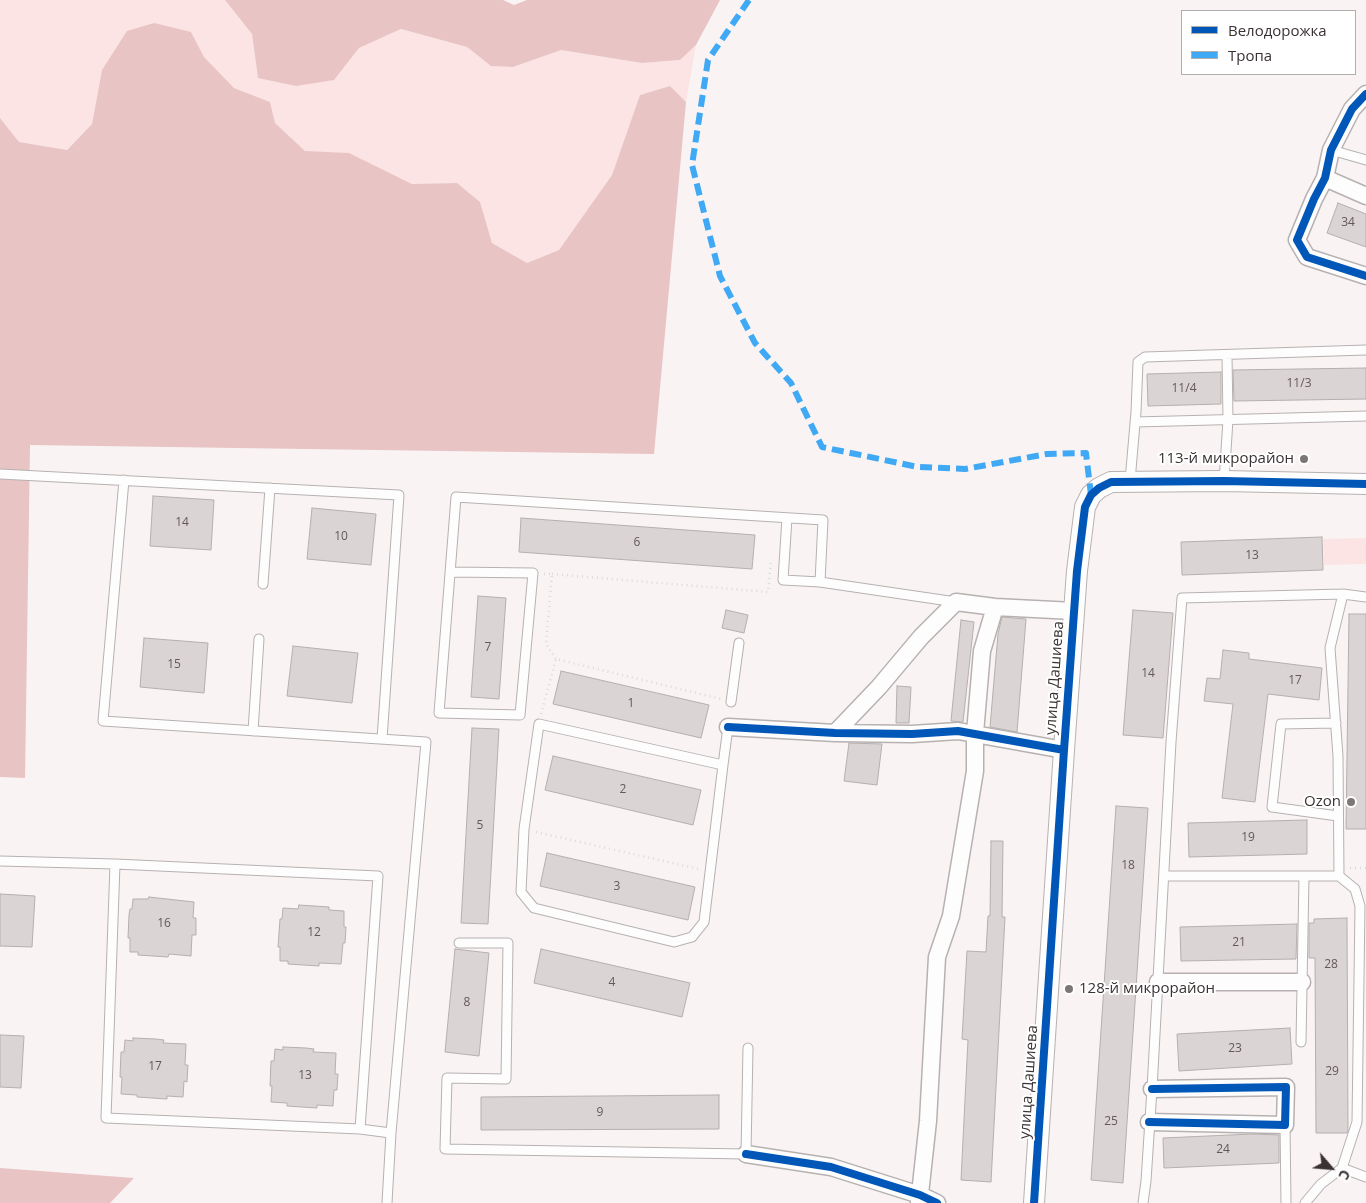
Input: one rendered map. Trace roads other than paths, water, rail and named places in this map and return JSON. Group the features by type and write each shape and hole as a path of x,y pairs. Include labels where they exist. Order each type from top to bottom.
{"street":[{"path":"1366,94 1352,109 1332,150 1325,178 1297,240 1307,257 1366,276"},
{"path":"1325,178 1366,196"},
{"name":"улица Дашиева","path":"1034,1203 1077,570 1085,507 1091,495 1099,488 1111,482 1224,481 1366,484"},
{"path":"835,733 879,687 921,636 956,602 995,607 1074,612"},
{"path":"919,1199 928,1121 937,957 951,916 975,771 975,734 982,651 995,607"},
{"path":"728,727 835,733 912,734 958,731 1064,750"},
{"path":"1158,982 1302,982"},
{"path":"1150,1122 1285,1125 1286,1087 1152,1089"},
{"path":"746,1154 831,1167 919,1199 937,1203"}],"lane":[{"path":"1332,150 1366,160"},
{"path":"1130,481 1136,422 1138,362 1145,357 1366,350"},
{"path":"1224,481 1228,420 1227,355"},
{"path":"1136,422 1366,416"},
{"path":"0,474 398,495 382,739"},
{"path":"124,480 103,721 426,742 391,1133 387,1203"},
{"path":"263,584 270,488"},
{"path":"452,572 533,573 520,716 439,713 452,572 456,498 824,520 820,582"},
{"path":"787,518 784,580 820,582 956,602"},
{"path":"1143,1203 1150,1122 1171,742 1182,598 1343,594 1366,597"},
{"path":"1304,1203 1321,1184 1342,1168 1361,1122 1362,966 1360,906 1356,889 1339,872 1338,756 1330,648 1343,594"},
{"path":"253,730 259,639"},
{"path":"731,702 739,643"},
{"path":"1336,722 1281,724 1272,807 1338,816"},
{"path":"723,765 539,724 524,829 521,892 534,908 674,942 692,937 704,922 728,727"},
{"path":"0,861 115,864 378,876 360,1129"},
{"path":"115,864 106,1118 360,1129 391,1133"},
{"path":"1164,876 1304,876 1339,872"},
{"path":"1301,1042 1304,876"},
{"path":"459,943 508,943 506,1079 446,1078 445,1149 746,1154 748,1048"},
{"path":"1285,1125 1286,1203"},
{"path":"1342,1168 1366,1177"}],"place":[{"name":"113-й микрорайон","path":"1304,459"},
{"name":"Ozon","path":"1351,802"},
{"name":"128-й микрорайон","path":"1069,989"}]}
